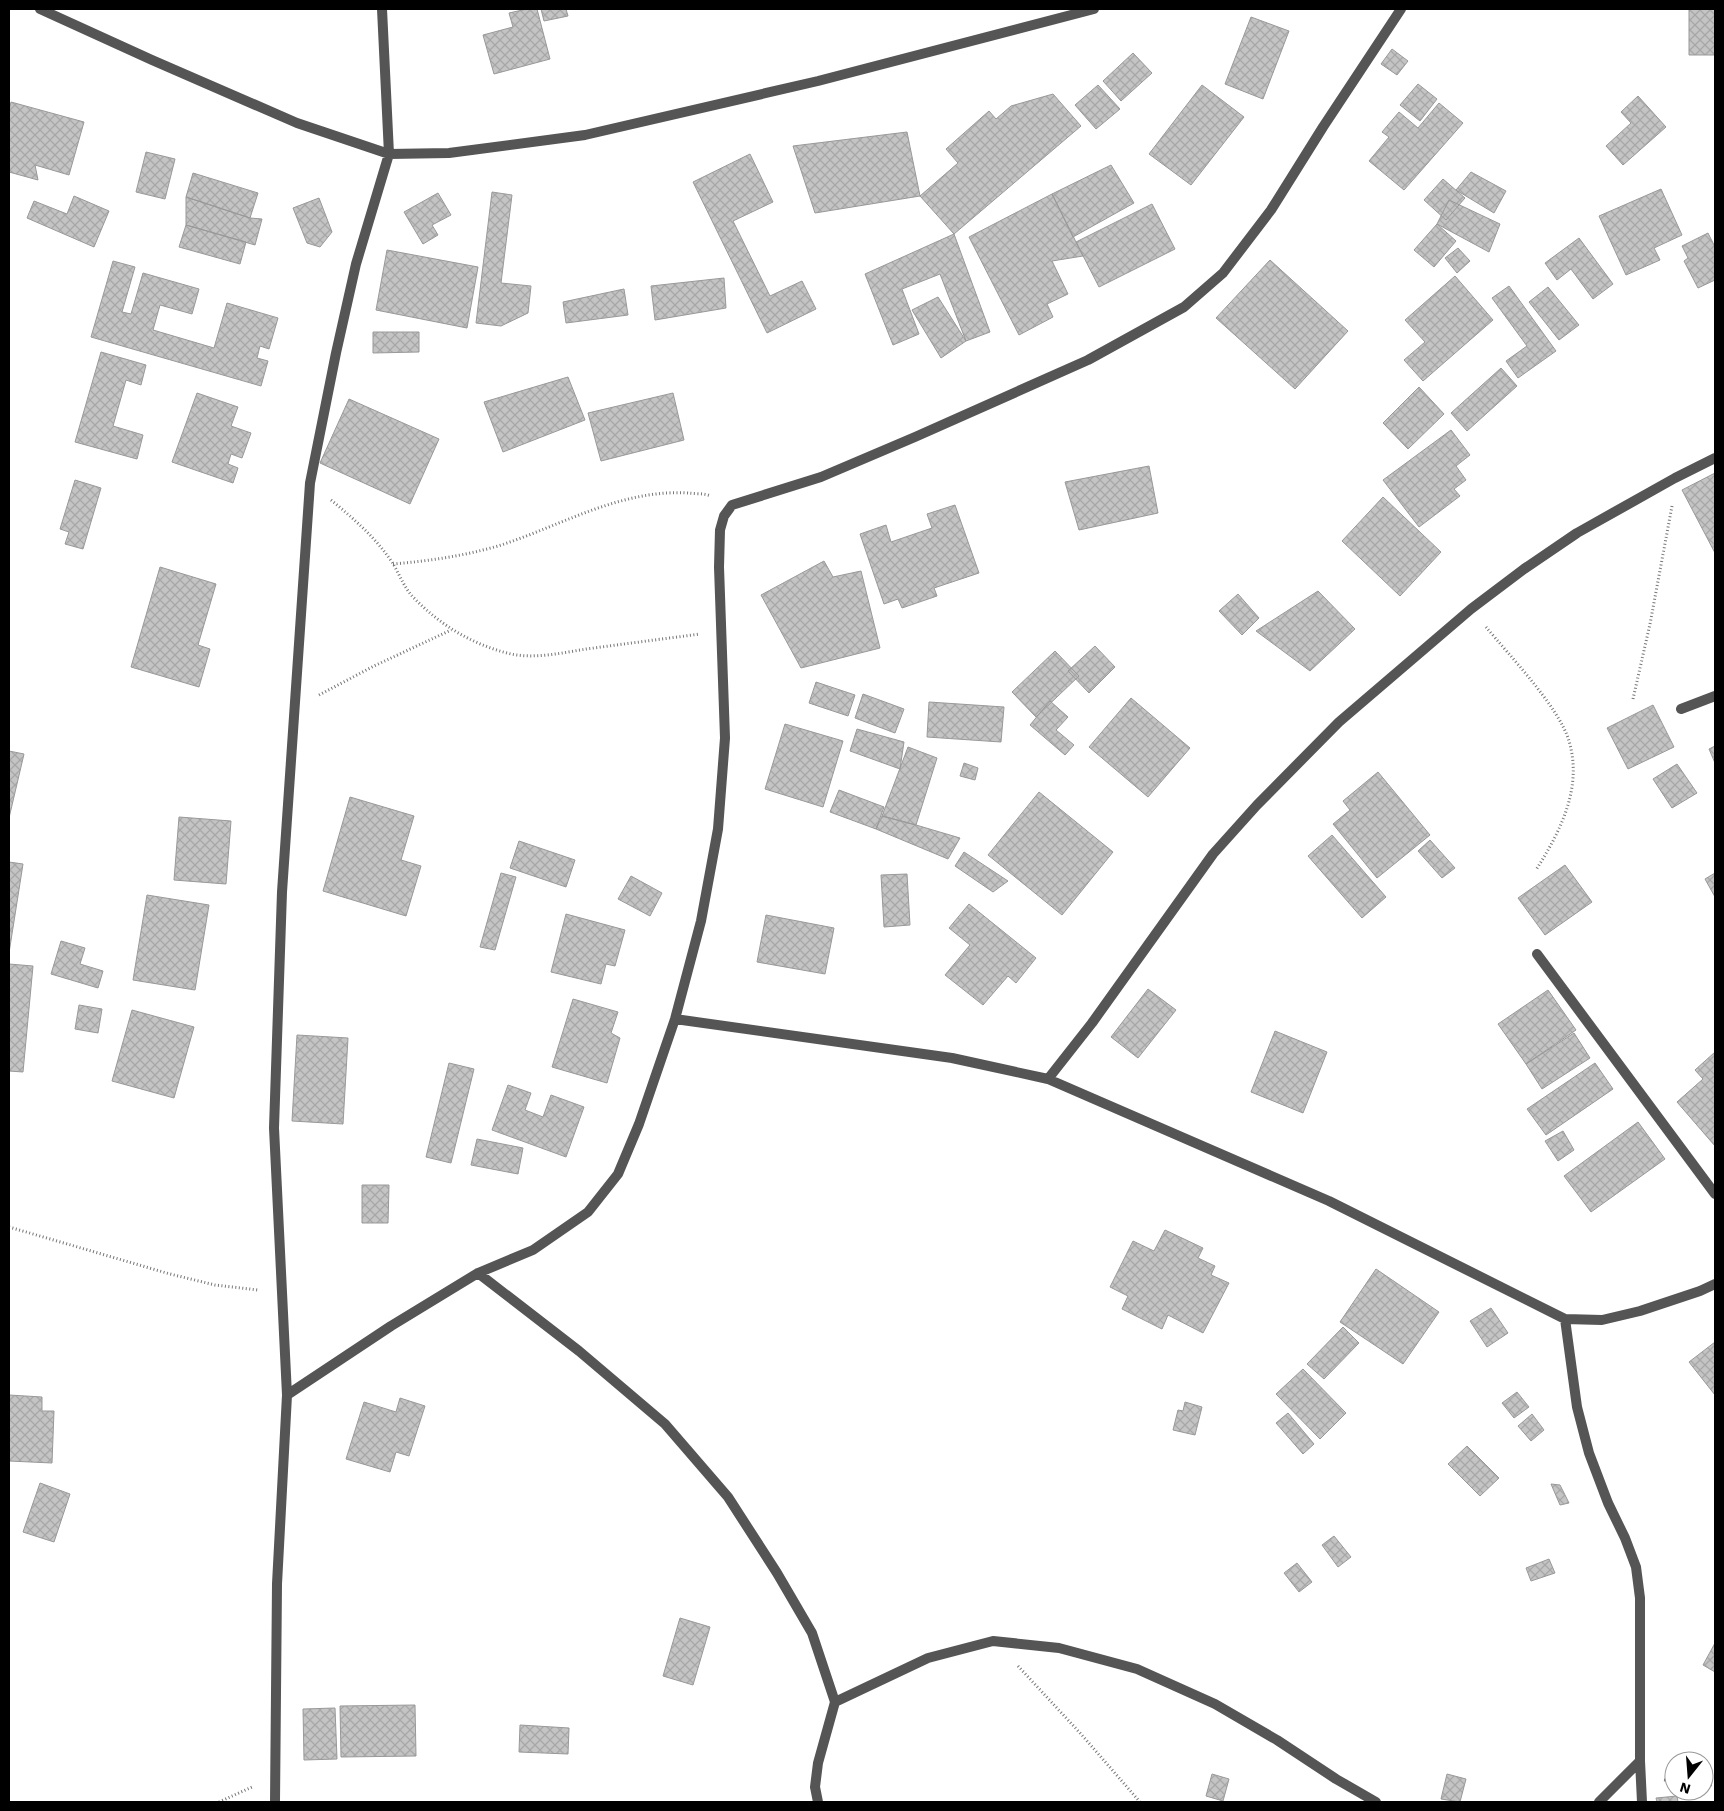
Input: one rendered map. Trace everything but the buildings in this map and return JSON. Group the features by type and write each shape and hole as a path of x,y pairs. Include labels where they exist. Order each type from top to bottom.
{"street":[{"path":"40,9 298,123 389,154 449,153 585,135 828,78 1094,9"},
{"path":"275,1802 277,1584 287,1395 274,1128 282,892 310,483 356,264 389,154 382,9"},
{"path":"287,1395 391,1326 478,1273 533,1250 588,1212 618,1174 639,1124 675,1019 701,921 718,829 725,738 718,568 720,530 724,516 732,505 821,477 915,438 1088,360 1184,307 1223,273 1271,210 1401,9"},
{"path":"1048,1079 1092,1023 1213,854 1257,805 1339,722 1471,609 1524,569 1576,533 1715,458"},
{"path":"1681,709 1715,696"},
{"path":"1537,954 1715,1194"},
{"path":"675,1019 952,1058 1048,1079 1329,1201 1565,1319 1602,1320 1640,1311 1700,1291 1715,1284"},
{"path":"478,1273 580,1351 665,1424 728,1497 777,1573 812,1633 835,1702 818,1763 815,1787 818,1802"},
{"path":"1565,1319 1577,1406 1589,1453 1636,1567 1640,1598 1640,1761 1642,1802"},
{"path":"835,1702 928,1658 993,1640 1058,1648 1137,1669 1215,1704 1277,1740 1336,1780 1376,1802"},
{"path":"1599,1802 1640,1761"}],"path":[{"path":"1633,699 1670,521 1675,478"},
{"path":"310,483 356,520 376,540 411,595 430,614 451,630 483,645 512,654 541,656 720,632"},
{"path":"393,564 432,561 465,555 500,545 590,510 649,495 707,494 732,505"},
{"path":"1471,609 1544,698 1569,740 1573,764 1573,784 1567,809 1554,842 1536,870"},
{"path":"295,708 374,666 451,630"},
{"path":"9,1227 215,1285 281,1293"},
{"path":"993,1640 1081,1734 1140,1802"},
{"path":"220,1802 276,1776"}]}
